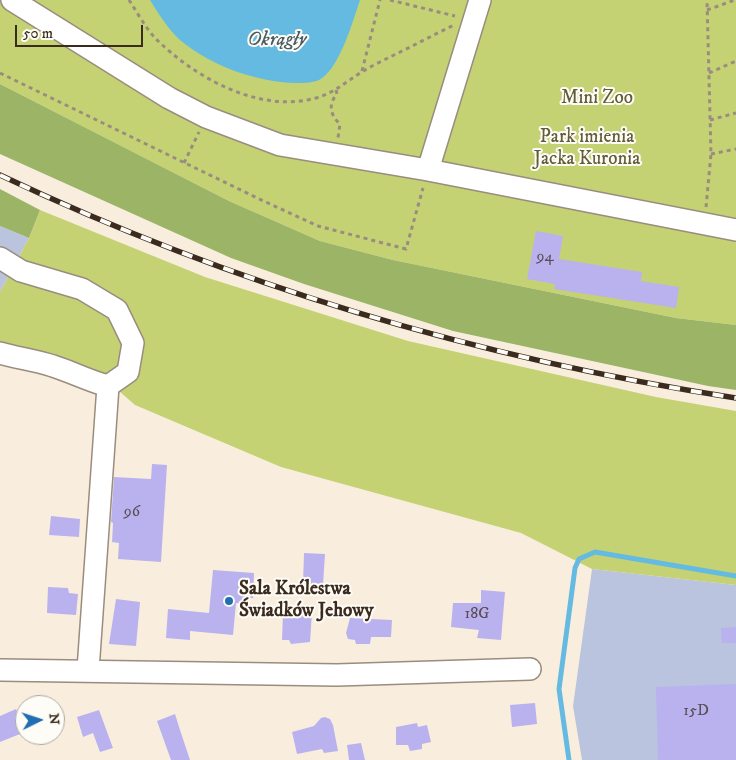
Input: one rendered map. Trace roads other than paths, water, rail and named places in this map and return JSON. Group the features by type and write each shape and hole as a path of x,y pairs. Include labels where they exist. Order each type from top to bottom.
{"lane":[{"path":"12,0 169,98 206,117 280,144 428,170 736,230"},
{"path":"428,170 474,10"},
{"path":"0,258 21,271 82,289 117,310 132,343 128,372 108,386"},
{"path":"0,353 52,365 90,381 108,386"},
{"path":"88,670 108,386"},
{"path":"0,670 337,675 530,668"}],"water":[{"name":"Okrągły","path":"150,0 360,0 350,31 335,64 329,72 317,81 296,83 265,80 250,76 206,58 176,36"}],"waterway":[{"path":"569,760 559,689 575,568 579,559 595,552 736,576"}],"railway":[{"path":"0,175 88,215 177,251 268,284 360,313 546,362 641,382 736,398"}],"place":[{"name":"Sala Królestwa Świadków Jehowy","path":"229,601"}],"park label":[{"name":"Mini Zoo","path":"597,99"},
{"name":"Park imienia Jacka Kuronia","path":"587,149"}]}
